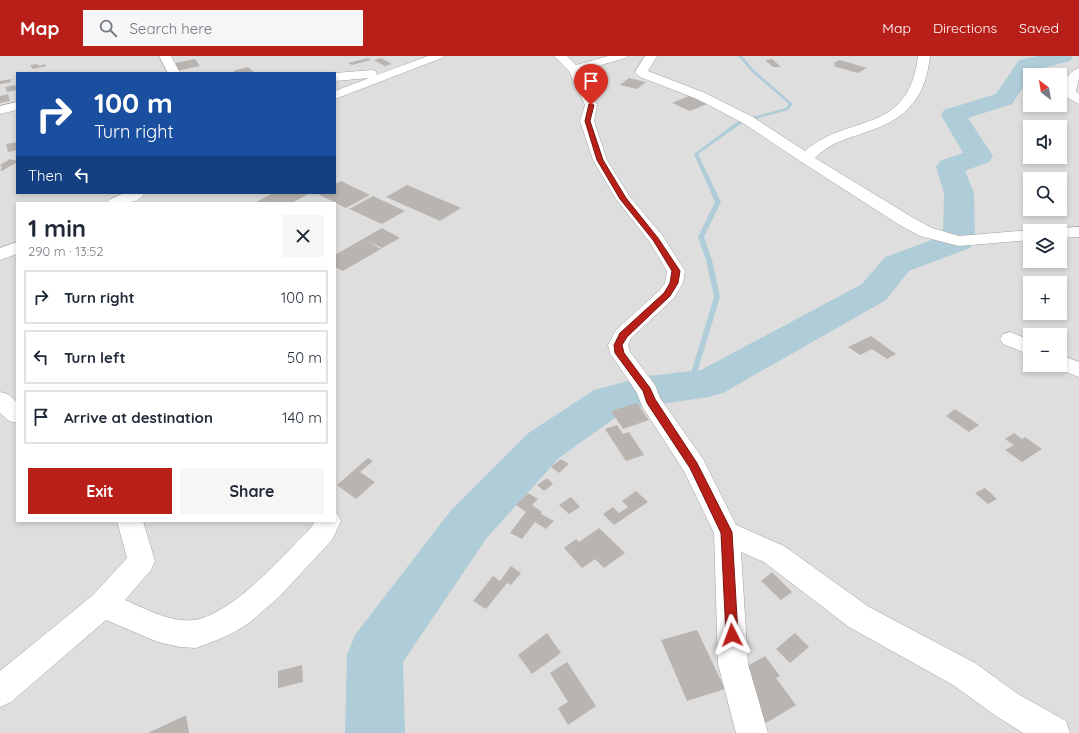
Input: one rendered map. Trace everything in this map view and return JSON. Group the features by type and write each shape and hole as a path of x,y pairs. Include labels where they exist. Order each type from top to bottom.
{"street":[{"path":"165,56 173,72"},
{"path":"336,96 438,56"},
{"path":"621,56 567,62 591,105 588,121 600,160 624,199 656,239 676,271 674,283 667,294 623,335 618,345 620,353 647,390 650,400 694,466 727,532 733,664 752,733"},
{"path":"651,56 642,69 641,72 644,74 701,96 748,120 805,158 904,220 926,232 959,241 1023,236"},
{"path":"805,158 825,142 842,134 881,122 904,107 910,101 920,80 924,56"},
{"path":"1079,72 1073,76 1069,89 1070,94 1079,100"},
{"path":"336,77 392,73"},
{"path":"0,110 16,106"},
{"path":"117,202 135,194"},
{"path":"1067,233 1079,232"},
{"path":"0,255 16,247"},
{"path":"1010,339 1023,345"},
{"path":"1067,365 1079,370"},
{"path":"0,400 16,414"},
{"path":"0,690 103,604 141,561 130,522"},
{"path":"103,604 162,630 194,634 211,629 235,618 251,606 323,532 328,522"},
{"path":"727,532 774,554 859,617 964,674 1007,705 1054,733"}],"shaded area":[{"path":"0,56 1079,56 1079,733 0,733"}],"building":[{"path":"368,58 371,60 352,65 348,63"},
{"path":"381,58 392,64 385,66 374,60"},
{"path":"195,59 200,66 176,71 173,66 176,65 175,63"},
{"path":"772,59 781,67 773,67 765,60"},
{"path":"840,60 867,68 858,73 833,66 836,64 833,63"},
{"path":"37,64 39,66 45,64 46,66 33,69 30,65"},
{"path":"248,67 254,72 234,72 233,71"},
{"path":"629,78 646,82 637,89 620,85"},
{"path":"11,79 11,82 0,84 0,81"},
{"path":"15,85 16,90 7,92 5,87"},
{"path":"8,94 10,101 0,103 0,96"},
{"path":"689,96 707,104 690,111 672,103"},
{"path":"16,142 16,150 8,152 6,144"},
{"path":"10,159 16,161 16,163 2,171 0,170 2,167 0,165"},
{"path":"341,181 370,195 346,208 318,194 336,194 336,184"},
{"path":"407,185 461,208 440,221 386,197"},
{"path":"271,194 308,194 294,202 256,202"},
{"path":"373,196 405,211 382,224 349,209"},
{"path":"382,228 400,238 382,248 365,240 381,249 343,271 336,268 336,254"},
{"path":"871,336 896,354 887,359 872,349 860,355 848,347"},
{"path":"637,403 649,420 623,429 611,411"},
{"path":"955,409 979,425 969,432 946,416"},
{"path":"617,425 623,434 629,432 644,455 626,461 605,429"},
{"path":"1014,433 1022,439 1025,437 1042,449 1022,462 1005,450 1014,445 1005,439"},
{"path":"368,458 373,461 360,472 375,482 356,499 337,485"},
{"path":"561,459 569,464 559,473 551,467"},
{"path":"547,478 553,484 544,491 537,485"},
{"path":"985,488 997,499 988,504 975,493"},
{"path":"636,491 648,502 614,525 603,514 613,507 619,513 628,507 622,501"},
{"path":"528,493 538,499 532,505 542,512 541,514 554,521 546,529 535,522 522,539 510,533 526,512 516,505"},
{"path":"571,497 580,507 569,514 559,505"},
{"path":"599,528 625,553 604,568 595,559 582,568 564,548 576,539 579,542"},
{"path":"511,566 521,573 511,585 507,583 486,609 473,601 493,576 500,581"},
{"path":"772,572 792,592 781,600 761,581"},
{"path":"697,630 725,689 687,701 661,640"},
{"path":"547,633 561,653 532,674 518,655"},
{"path":"795,633 809,647 790,663 776,649"},
{"path":"765,656 780,676 776,678 796,705 766,723 746,695 741,670"},
{"path":"567,662 596,706 568,725 558,708 568,702 550,673"},
{"path":"302,665 303,682 278,688 278,671"},
{"path":"186,715 189,733 148,733"}],"waterway":[{"path":"690,386 717,297 709,260 701,237 718,202 696,154 740,122 787,109 791,104 754,72 740,56"},
{"path":"375,733 375,655 469,524 543,446 609,401 647,391 709,383 874,292 897,264 959,241 959,193 950,167 979,156 953,115 1004,99 1027,65 1062,56"}],"route":[{"path":"591,105 588,121 600,160 624,199 656,239 676,271 674,283 667,294 644,318 623,335 618,345 620,353 647,390 650,400 694,466 727,532 732,635"}]}
